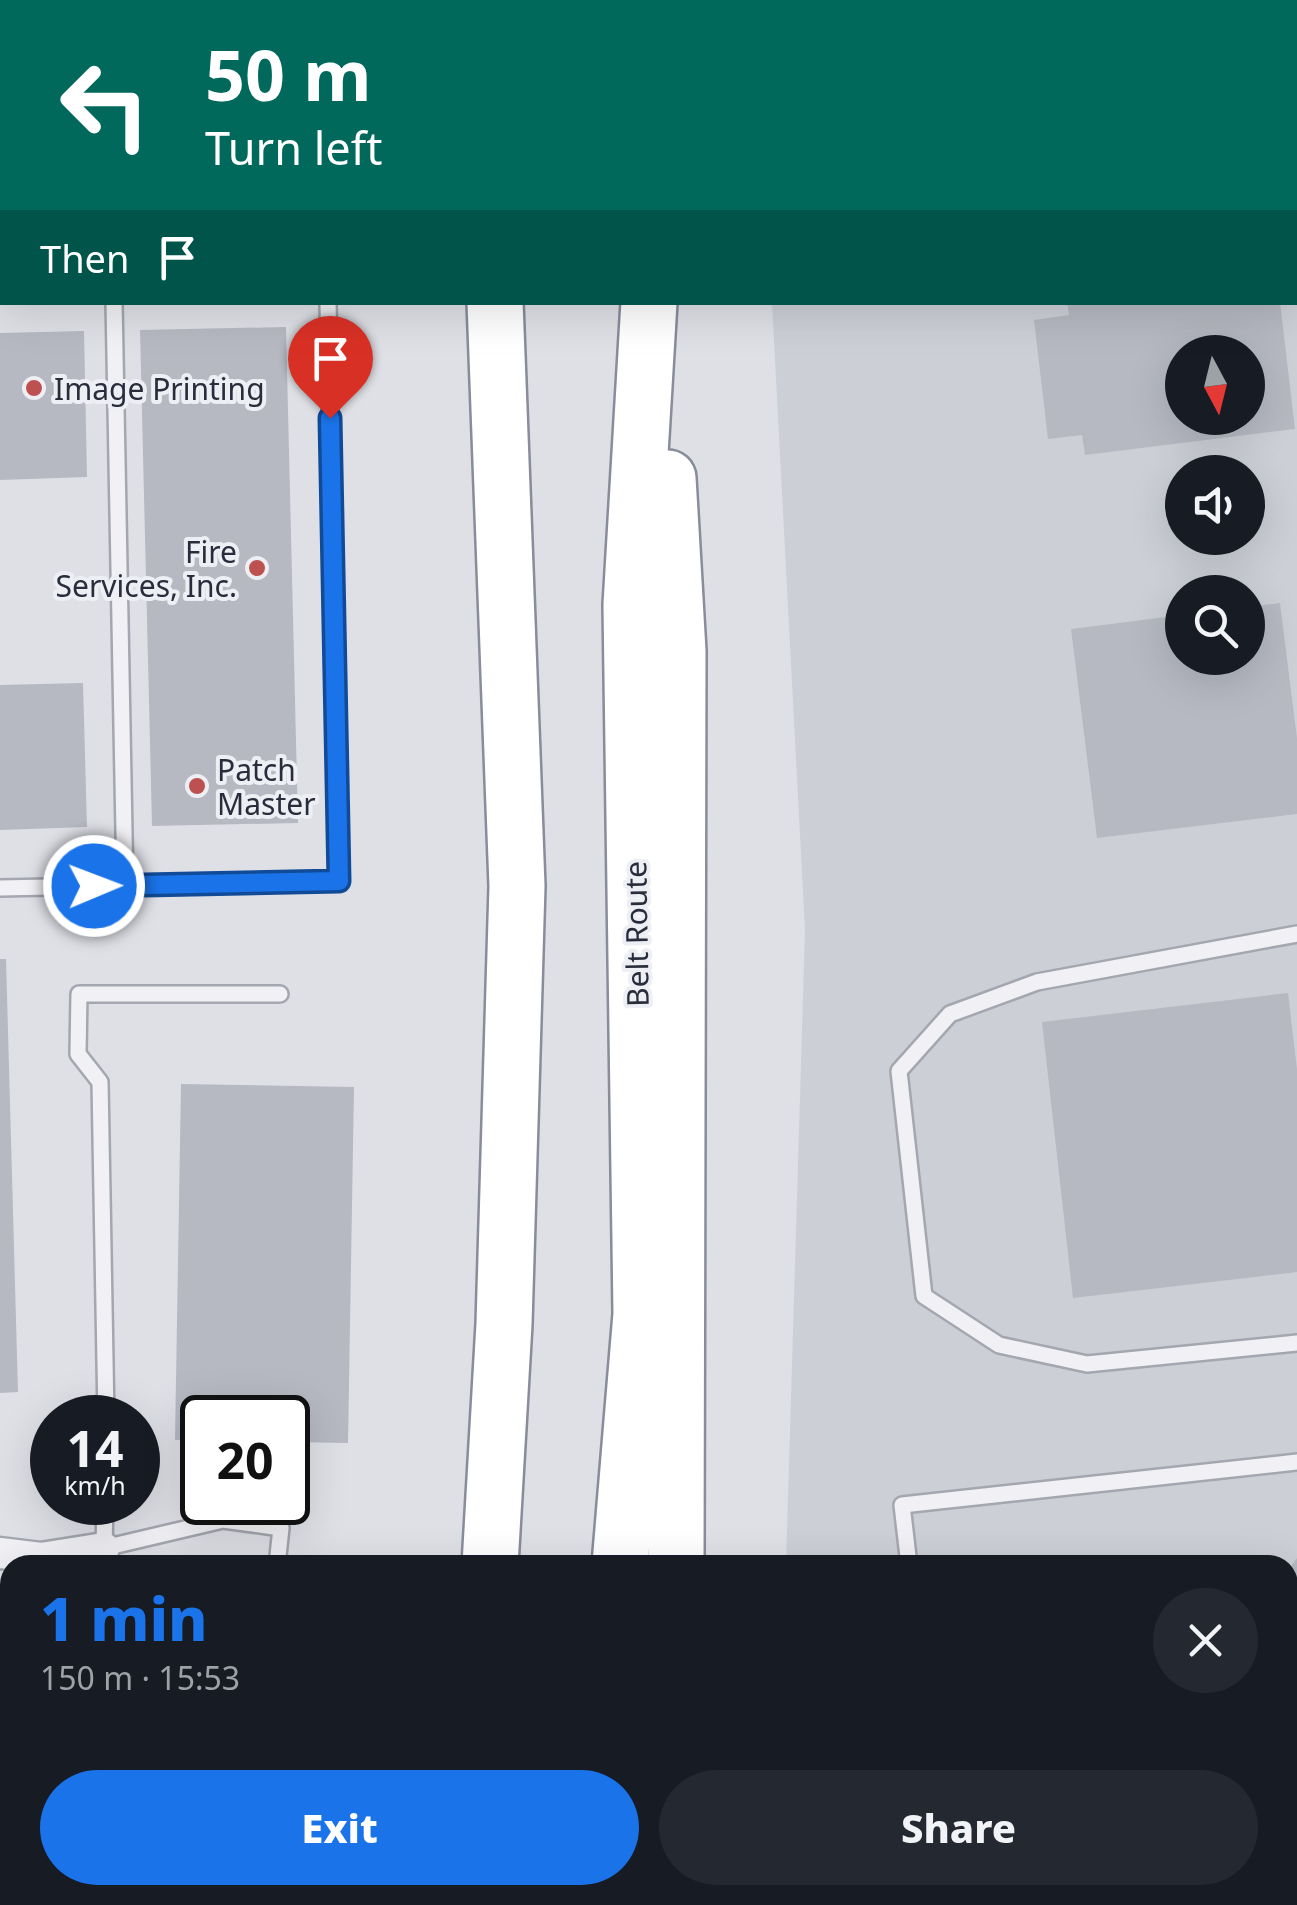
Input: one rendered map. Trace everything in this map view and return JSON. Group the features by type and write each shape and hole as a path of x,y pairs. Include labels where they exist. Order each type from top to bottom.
{"highway":[{"path":"491,1555 504,1324 517,886 495,305"},
{"name":"Belt Route","path":"621,1555 642,1314 631,604 649,305"},
{"path":"658,305 678,651 676,1555"},
{"path":"471,1555 504,1324"}],"street":[{"path":"60,1555 104,1548"}],"lane":[{"path":"114,305 125,886"},
{"path":"0,888 339,881 328,305"},
{"path":"1297,934 1037,982 950,1014 899,1070 924,1296 999,1345 1087,1364 1297,1343"},
{"path":"106,1395 100,1082 78,1054 79,994 280,994"},
{"path":"908,1555 902,1505 1297,1462"},
{"path":"104,1525 104,1548 223,1520 281,1528 278,1555"}],"shaded area":[{"path":"772,305 1297,305 1297,1555 786,1555 805,930"}],"building":[{"path":"1067,305 1280,305 1295,429 1265,433 1265,335 1165,335 1165,435 1247,435 1085,455 1082,435 1048,439 1034,320 1069,315"},
{"path":"286,327 298,823 152,826 140,330"},
{"path":"84,331 87,477 0,480 0,333"},
{"path":"1280,603 1297,738 1297,814 1097,838 1071,629 1165,617 1165,675 1265,675 1265,605"},
{"path":"83,683 87,827 0,830 0,685"},
{"path":"0,959 6,959 18,1392 0,1393"},
{"path":"1288,993 1297,1069 1297,1272 1073,1298 1042,1022"},
{"path":"181,1084 354,1087 348,1443 310,1442 310,1395 180,1395 180,1440 175,1440"}],"place":[{"name":"Image Printing","path":"34,388"},
{"name":"Fire Services, Inc.","path":"257,568"},
{"name":"Patch Master","path":"197,786"}],"route":[{"path":"94,886 339,881 330,418"}]}
